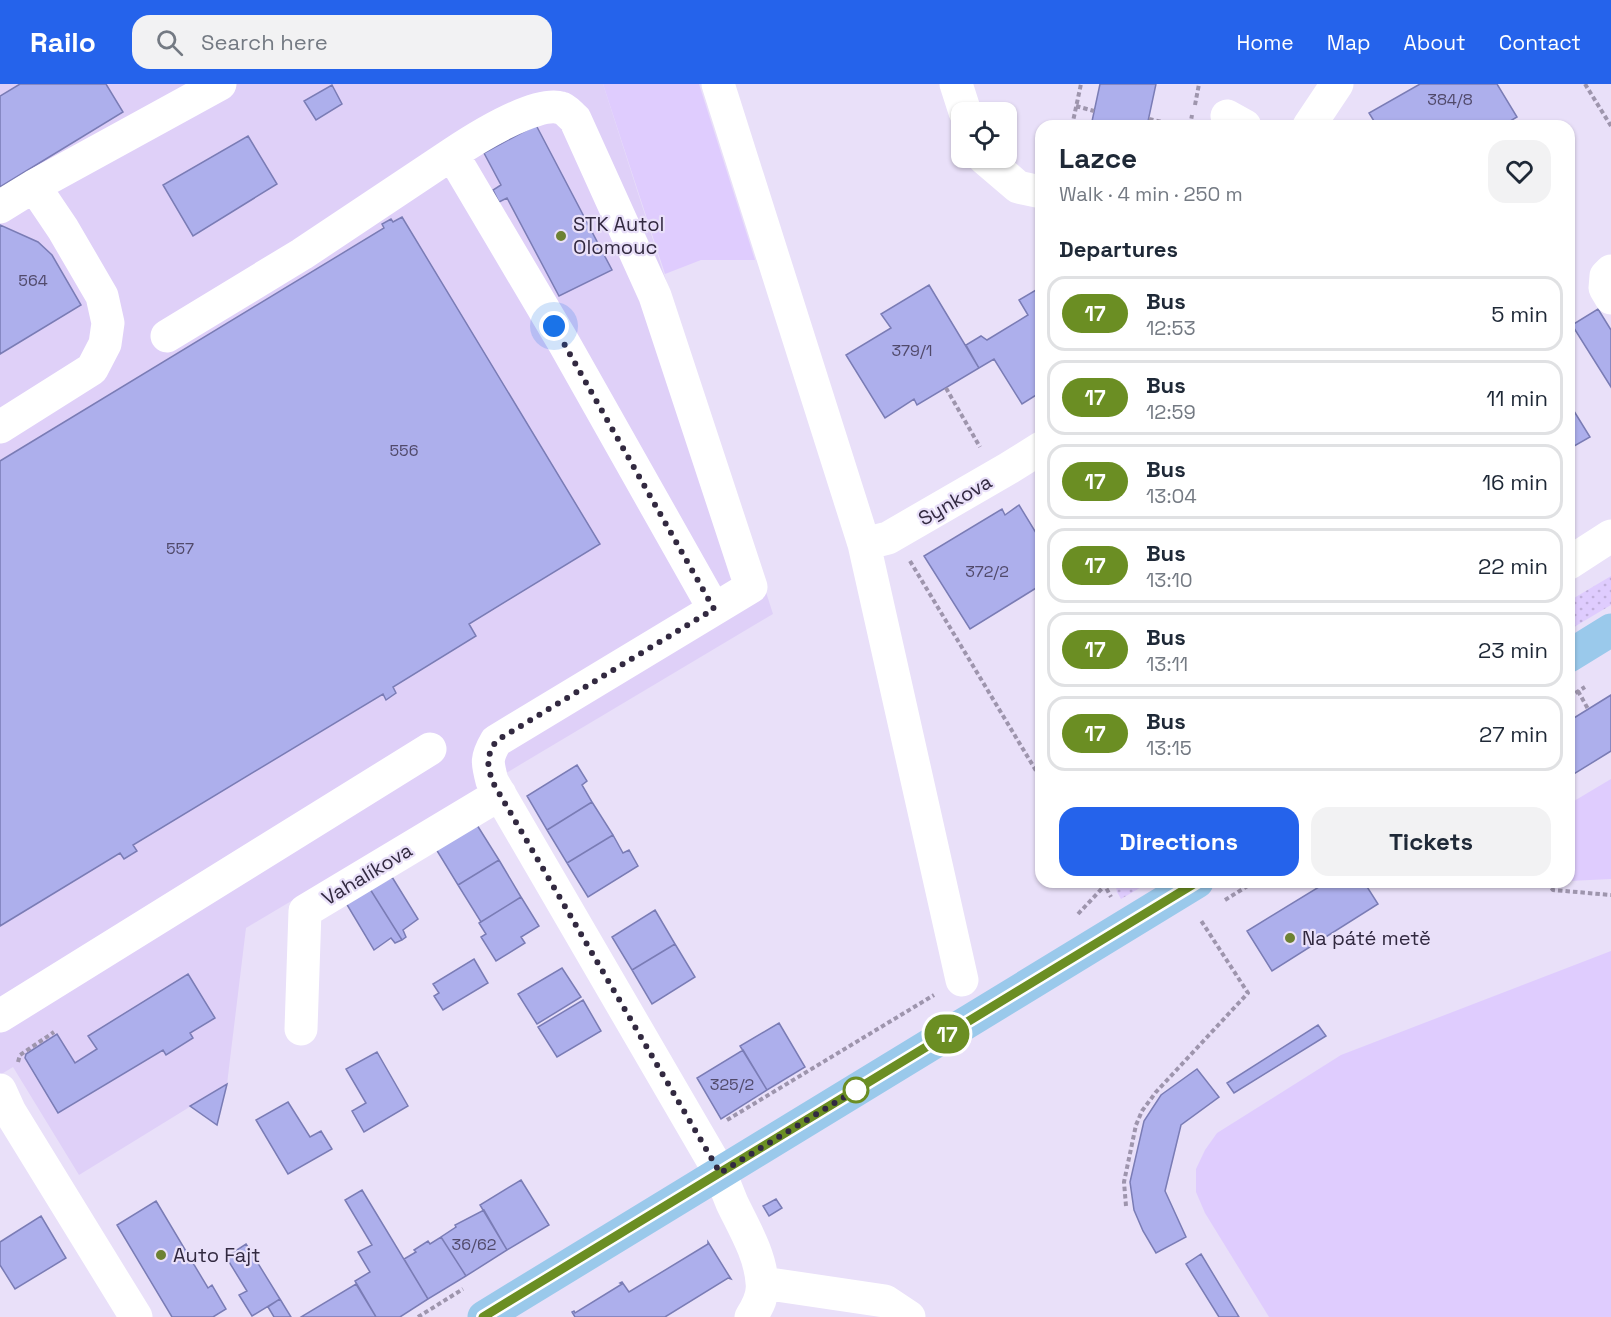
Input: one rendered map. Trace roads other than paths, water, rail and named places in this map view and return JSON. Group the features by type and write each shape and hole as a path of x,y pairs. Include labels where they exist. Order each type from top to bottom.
{"main road":[{"path":"1575,652 1611,630"},
{"path":"483,1317 1187,888"}],"street":[{"path":"0,207 220,84"},
{"path":"718,84 880,539 962,980"},
{"path":"956,84 962,102"},
{"path":"1313,120 1337,84"},
{"path":"167,336 302,254 468,144 518,117 544,106 562,108 575,119 655,296 751,588 496,741 488,754 489,768 496,788 720,1173 754,1251 763,1283 760,1302 751,1317"},
{"path":"452,154 565,345 714,609"},
{"path":"996,168 1018,187 1035,191"},
{"path":"0,427 92,369 105,344 108,323 102,296 63,229 34,186"},
{"path":"1611,271 1606,276 1605,288 1611,298"},
{"name":"Synkova","path":"880,539 996,476 1035,452"},
{"path":"1575,558 1611,536"},
{"path":"0,1016 430,749"},
{"name":"Vahalíkova","path":"301,1029 305,911 496,788"},
{"path":"3,1103 136,1317"},
{"path":"763,1283 885,1301 909,1317"}],"place":[{"name":"STK Autol Olomouc","path":"561,236"},
{"name":"Na páté metě","path":"1290,938"},
{"name":"Auto Fajt","path":"161,1255"}]}
